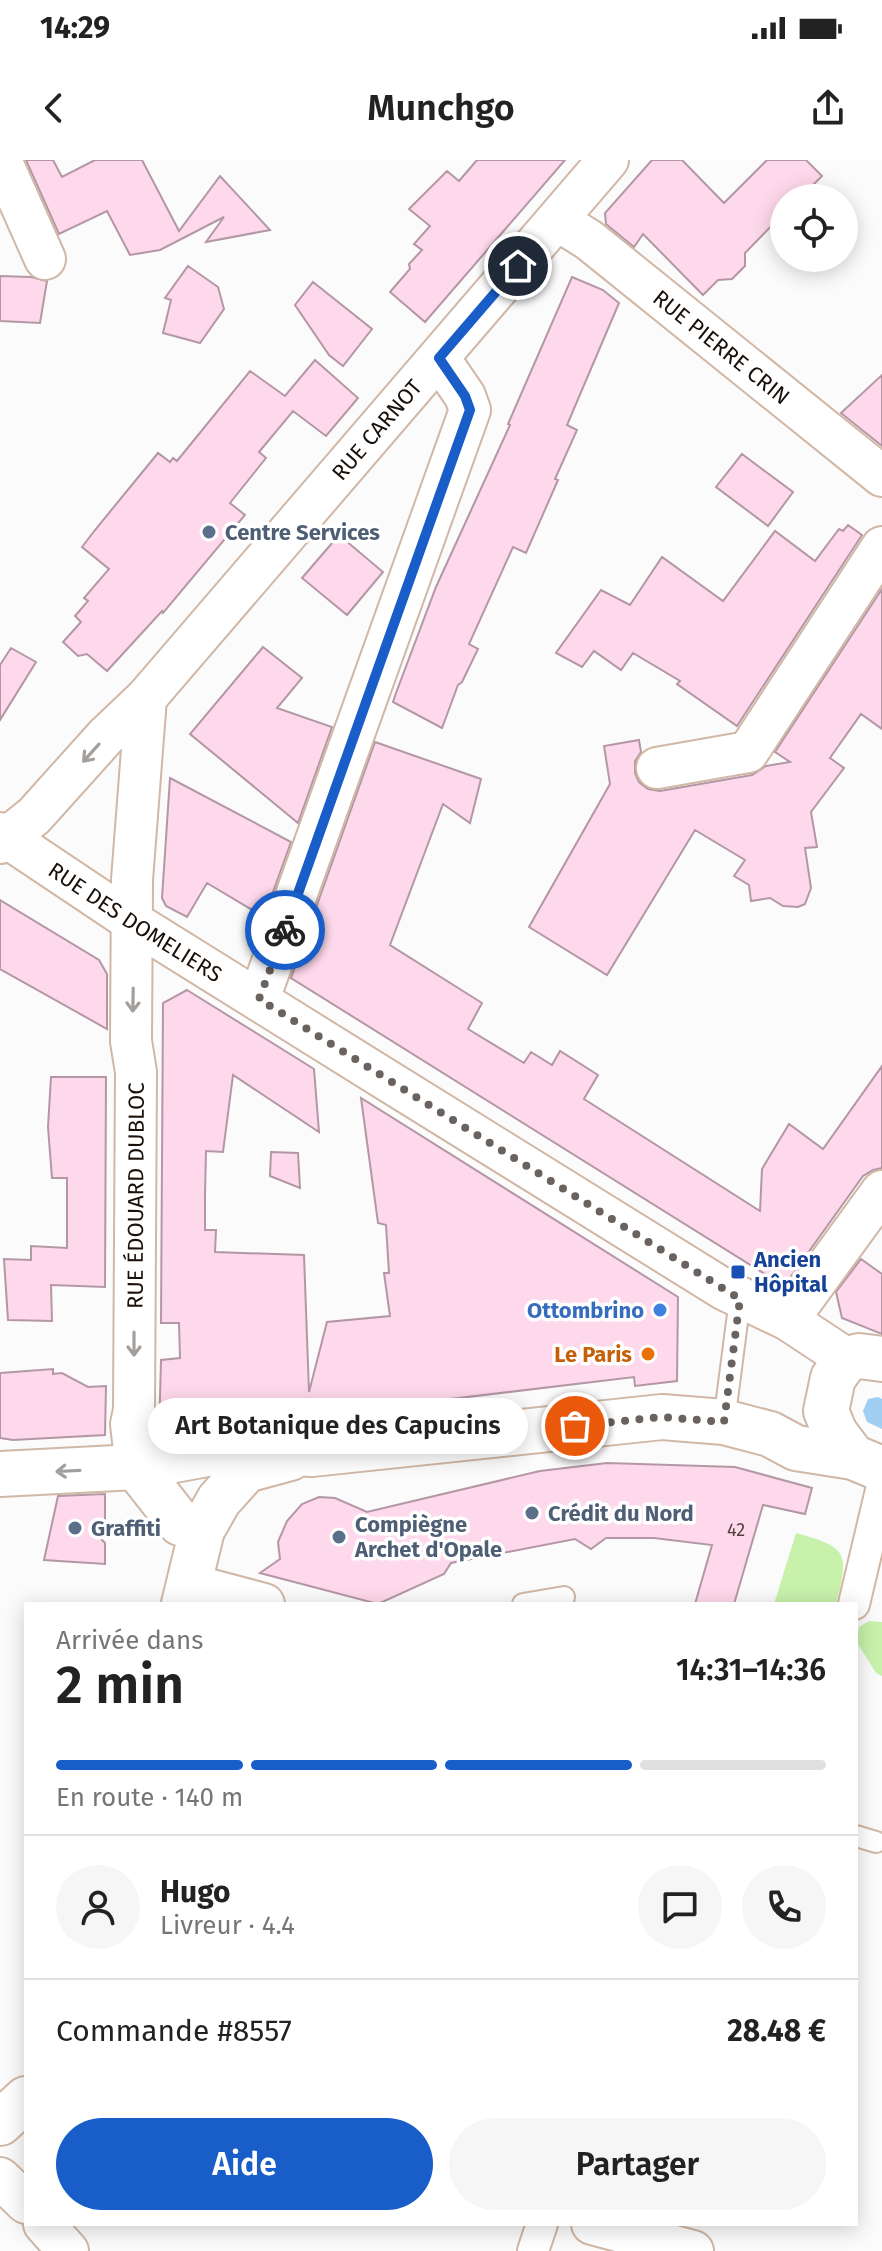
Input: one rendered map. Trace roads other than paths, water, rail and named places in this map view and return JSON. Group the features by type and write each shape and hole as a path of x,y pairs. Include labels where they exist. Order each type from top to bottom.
{"street":[{"path":"1,160 45,259"},
{"name":"RUE CARNOT","path":"3,838 34,816 105,737 146,698 608,160"},
{"name":"RUE PIERRE CRIN","path":"557,220 589,240 882,476"},
{"path":"259,999 470,410 465,396 439,358"},
{"path":"657,768 748,752 882,547"},
{"path":"133,922 132,880 146,698"},
{"name":"RUE DES DOMELIERS","path":"3,838 740,1299 864,1359"},
{"name":"RUE ÉDOUARD DUBLOC","path":"133,922 131,1041 136,1072 134,1410 131,1424 136,1467"},
{"path":"788,1320 882,1191"},
{"path":"864,1359 833,1378 826,1411 835,1433 872,1471"},
{"path":"770,1434 826,1411"},
{"path":"191,1527 246,1470 312,1454 662,1417 724,1422 770,1434 796,1448 872,1471"},
{"path":"234,1449 207,1475 191,1527 167,1582 181,1597 240,1602"},
{"path":"0,1474 136,1467 234,1449 312,1454"},
{"path":"136,1467 191,1527"},
{"path":"854,1602 872,1471"},
{"path":"0,2123 24,2101"},
{"path":"0,2178 24,2201"},
{"path":"533,2251 541,2226"},
{"path":"599,2226 693,2251"}],"lane":[{"path":"724,1422 740,1299"},
{"path":"535,1602 564,1597"}],"water":[{"path":"868,1399 882,1399 882,1429 867,1422 863,1411"}],"place":[{"name":"Centre Services","path":"209,532"},
{"name":"Ancien Hôpital","path":"738,1272"},
{"name":"Ottombrino","path":"660,1310"},
{"name":"Le Paris","path":"648,1354"},
{"name":"Art Botanique des Capucins","path":"575,1426"},
{"name":"Crédit du Nord","path":"532,1513"},
{"name":"Graffiti","path":"75,1528"},
{"name":"Compiègne Archet d'Opale","path":"339,1537"}]}
